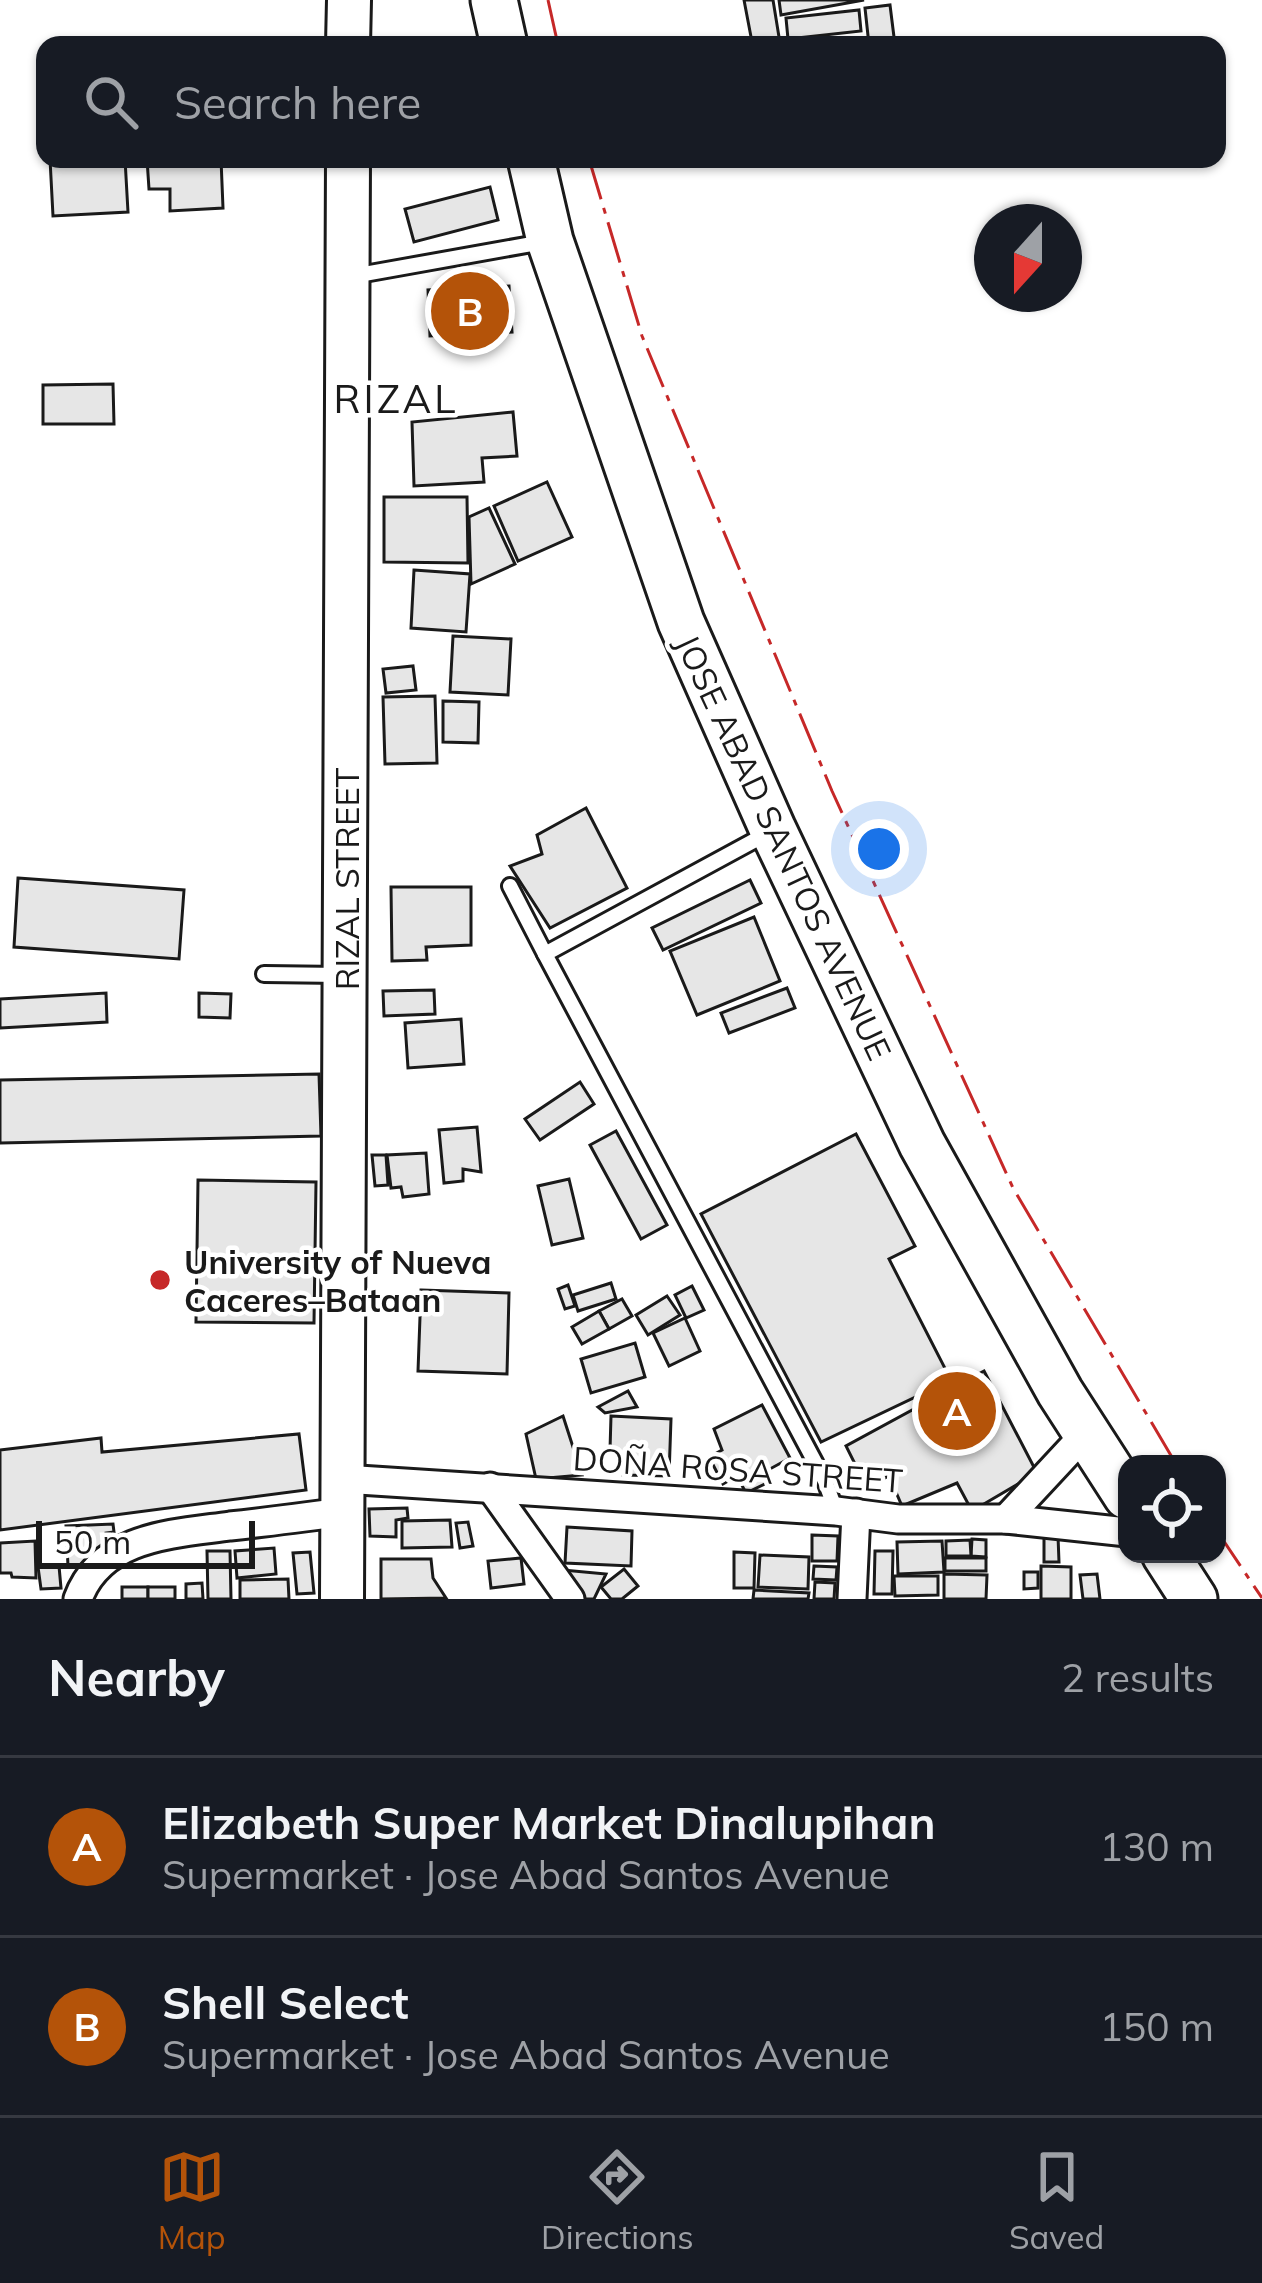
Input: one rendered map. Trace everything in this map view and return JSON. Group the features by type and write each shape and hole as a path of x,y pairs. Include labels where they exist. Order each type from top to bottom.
{"highway":[{"path":"494,0 502,36"},
{"name":"JOSE ABAD SANTOS AVENUE","path":"533,168 550,241 681,622 773,830 922,1144 1118,1482"},
{"path":"1171,1563 1194,1599"}],"main road":[{"path":"348,36 349,0"},
{"name":"RIZAL STREET","path":"342,1599 348,168"}],"street":[{"path":"1006,1519 1086,1433"},
{"path":"490,1487 570,1599"},
{"name":"DOÑA ROSA STREET","path":"78,1599 98,1565 151,1536 343,1496 490,1487 898,1519 1006,1519 1118,1531"},
{"path":"846,1512 852,1599"}],"lane":[{"path":"348,277 550,241"},
{"path":"545,954 773,830"},
{"path":"510,886 846,1512"},
{"path":"264,974 346,975"}],"building":[{"path":"744,0 773,0 779,36 751,36"},
{"path":"779,0 864,0 781,15"},
{"path":"890,5 894,36 868,36 865,8"},
{"path":"859,10 861,31 788,36 786,18"},
{"path":"50,168 126,168 128,212 53,216"},
{"path":"148,168 221,168 223,208 170,211 170,189 149,189"},
{"path":"490,187 498,220 414,242 405,209"},
{"path":"509,286 512,332 430,336 428,290"},
{"path":"113,384 114,424 43,424 43,385"},
{"path":"513,412 517,456 482,458 484,482 414,486 412,422"},
{"path":"547,482 572,537 518,561 494,506"},
{"path":"384,497 467,497 468,563 384,562"},
{"path":"489,508 515,564 471,584 469,517"},
{"path":"414,570 470,574 466,632 411,628"},
{"path":"453,636 511,639 508,695 450,692"},
{"path":"413,666 416,690 386,693 383,669"},
{"path":"435,696 437,763 385,764 383,697"},
{"path":"443,701 479,702 478,743 443,742"},
{"path":"586,808 627,888 550,928 510,866 542,854 537,835"},
{"path":"18,878 184,890 179,959 14,947"},
{"path":"750,880 761,903 663,950 652,928"},
{"path":"391,887 471,887 471,945 426,947 427,960 392,961"},
{"path":"754,917 780,981 697,1015 670,951"},
{"path":"787,988 795,1008 729,1033 721,1013"},
{"path":"434,990 435,1014 384,1016 383,991"},
{"path":"106,993 107,1022 0,1028 0,999"},
{"path":"199,993 231,994 230,1018 199,1017"},
{"path":"461,1019 464,1064 408,1068 405,1023"},
{"path":"319,1074 321,1136 0,1143 0,1080"},
{"path":"580,1082 594,1104 540,1140 525,1119"},
{"path":"477,1127 481,1172 463,1169 463,1181 444,1183 439,1130"},
{"path":"616,1131 667,1225 641,1239 590,1145"},
{"path":"856,1134 915,1246 889,1259 951,1380 821,1442 701,1214"},
{"path":"426,1153 429,1194 403,1197 401,1187 391,1188 387,1155"},
{"path":"372,1155 386,1155 388,1185 375,1186"},
{"path":"569,1179 583,1238 552,1245 538,1186"},
{"path":"198,1180 316,1182 314,1323 196,1322"},
{"path":"611,1283 616,1299 578,1311 573,1295"},
{"path":"568,1285 575,1306 565,1309 558,1289"},
{"path":"692,1286 704,1310 686,1318 675,1295"},
{"path":"421,1290 509,1293 507,1374 418,1371"},
{"path":"667,1296 680,1315 648,1335 636,1315"},
{"path":"622,1299 632,1316 609,1329 599,1311"},
{"path":"599,1311 609,1329 582,1344 572,1327"},
{"path":"685,1318 700,1351 669,1366 653,1333"},
{"path":"635,1343 645,1377 591,1393 581,1359"},
{"path":"984,1371 1037,1473 972,1511 957,1483 902,1506 889,1476 866,1486 846,1446"},
{"path":"628,1391 637,1407 605,1413 598,1407"},
{"path":"762,1405 790,1458 768,1470 773,1480 746,1493 737,1476 723,1484 709,1457 722,1450 714,1429"},
{"path":"563,1416 582,1475 536,1479 526,1434"},
{"path":"611,1416 671,1419 669,1476 623,1475 620,1451 610,1450"},
{"path":"299,1434 306,1490 0,1530 0,1450 101,1438 102,1452"},
{"path":"407,1508 408,1518 396,1520 396,1537 370,1536 369,1509"},
{"path":"450,1520 452,1547 402,1548 402,1521"},
{"path":"468,1522 473,1546 460,1548 456,1523"},
{"path":"113,1524 114,1532 106,1533 107,1550 90,1550 92,1563 68,1566 66,1526"},
{"path":"567,1527 632,1531 631,1566 565,1563"},
{"path":"812,1535 838,1536 837,1561 812,1561"},
{"path":"1044,1536 1058,1536 1059,1562 1044,1562"},
{"path":"972,1539 986,1540 986,1557 971,1556"},
{"path":"970,1540 971,1556 946,1556 946,1541"},
{"path":"35,1541 36,1578 0,1573 0,1543"},
{"path":"942,1541 944,1572 898,1574 897,1542"},
{"path":"274,1548 276,1574 237,1578 235,1551"},
{"path":"207,1551 230,1551 231,1599 208,1599"},
{"path":"875,1551 893,1551 892,1594 874,1594"},
{"path":"310,1552 314,1593 297,1594 293,1553"},
{"path":"734,1552 755,1553 754,1588 734,1588"},
{"path":"760,1555 809,1557 808,1589 758,1587"},
{"path":"521,1558 524,1584 491,1588 488,1561"},
{"path":"945,1558 986,1558 986,1571 945,1571"},
{"path":"381,1559 431,1559 433,1578 446,1598 381,1599"},
{"path":"59,1566 61,1588 41,1589 38,1567"},
{"path":"814,1566 837,1567 836,1580 813,1579"},
{"path":"1041,1566 1071,1567 1071,1599 1041,1599"},
{"path":"624,1569 638,1586 622,1599 611,1599 601,1587"},
{"path":"563,1570 606,1574 594,1599 574,1599"},
{"path":"1024,1572 1038,1572 1038,1588 1024,1589"},
{"path":"944,1574 987,1575 986,1599 944,1599"},
{"path":"1097,1574 1100,1599 1083,1599 1080,1575"},
{"path":"894,1576 938,1576 938,1595 895,1596"},
{"path":"288,1579 289,1599 240,1599 240,1580"},
{"path":"815,1582 835,1583 834,1599 814,1599"},
{"path":"202,1583 203,1599 186,1599 186,1584"},
{"path":"122,1587 148,1587 148,1599 122,1599"},
{"path":"148,1587 175,1587 175,1599 148,1599"},
{"path":"754,1590 809,1593 808,1599 753,1599"}],"power":[{"path":"548,0 556,36"},
{"path":"592,168 642,336 832,791 1013,1188 1171,1455"},
{"path":"1226,1544 1262,1598"}],"place":[{"name":"Shell Select","path":"470,311"},
{"name":"University of Nueva Caceres–Bataan","path":"160,1280"},
{"name":"Elizabeth Super Market Dinalupihan","path":"957,1411"}],"district":[{"name":"RIZAL","path":"396,398"}]}
